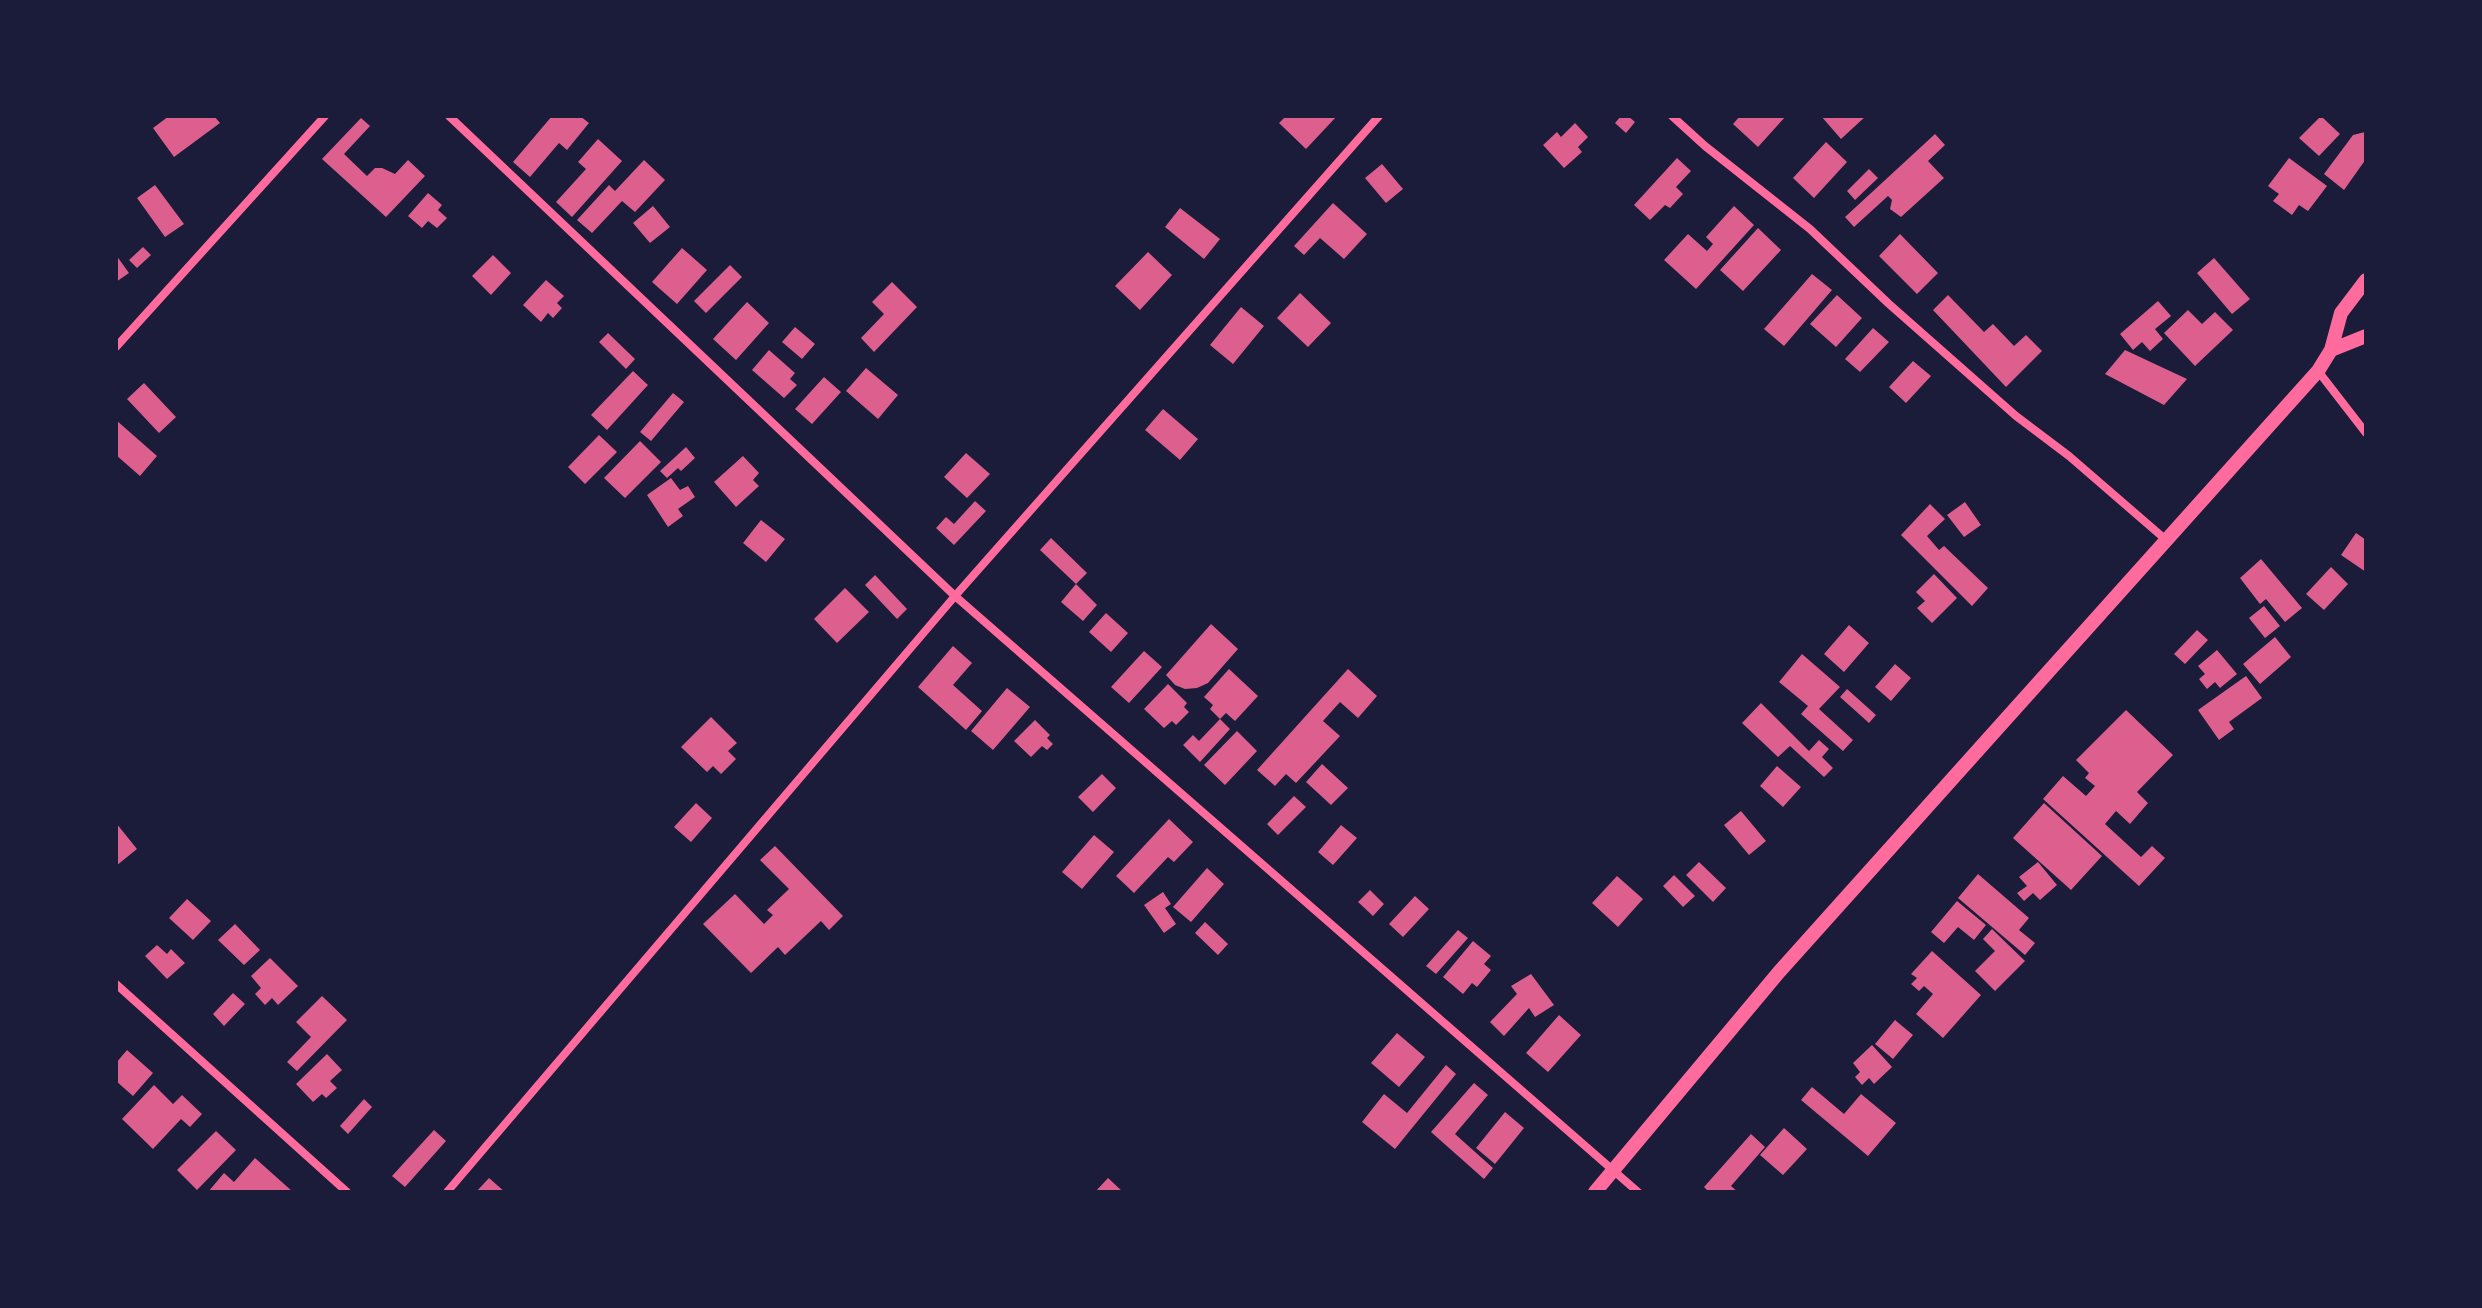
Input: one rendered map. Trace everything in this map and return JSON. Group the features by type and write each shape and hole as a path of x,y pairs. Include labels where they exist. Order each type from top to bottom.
{"main road":[{"path":"1595,1192 1779,972 2318,371 2331,350 2341,313 2366,280"},
{"path":"2331,350 2366,336"}],"street":[{"path":"116,347 325,116"},
{"path":"449,116 955,596 1638,1192"},
{"path":"447,1192 955,596 1379,116"},
{"path":"1672,116 1810,229 1889,304 2016,416 2069,456 2165,539"},
{"path":"2318,371 2366,433"},
{"path":"116,984 347,1192"}],"building":[{"path":"169,116 214,116 220,123 174,157 153,128"},
{"path":"552,116 580,116 589,123 567,150 559,143 530,177 513,162"},
{"path":"1286,116 1337,116 1306,149 1279,123"},
{"path":"1621,116 1628,116 1635,122 1626,133 1615,123"},
{"path":"1740,116 1786,116 1758,147 1733,124"},
{"path":"1821,116 1866,116 1841,139"},
{"path":"2321,116 2340,134 2319,156 2299,138"},
{"path":"361,118 370,126 344,154 367,176 375,168 395,174 408,160 425,176 386,217 322,159"},
{"path":"1575,123 1588,137 1578,147 1582,152 1564,168 1543,145 1557,132 1561,137"},
{"path":"2365,132 2366,159 2344,190 2324,174 2353,135"},
{"path":"1935,134 1945,145 1928,161 1944,178 1901,217 1890,209 1892,200 1888,196 1854,227 1845,217"},
{"path":"598,139 622,161 572,217 556,202 586,169 578,162"},
{"path":"1826,142 1847,162 1814,198 1793,178"},
{"path":"1677,158 1691,171 1676,187 1683,194 1670,208 1665,205 1650,220 1634,205"},
{"path":"2289,158 2327,186 2308,211 2299,205 2292,215 2273,201 2279,194 2268,186"},
{"path":"644,160 665,180 635,212 622,201 592,233 577,220 609,185 615,191"},
{"path":"1382,164 1403,189 1386,203 1365,178"},
{"path":"1869,169 1878,178 1855,200 1847,191"},
{"path":"155,185 184,224 165,237 137,198"},
{"path":"428,193 442,205 438,210 447,218 437,228 428,221 422,228 408,216"},
{"path":"1333,203 1367,234 1344,259 1320,238 1304,255 1294,246"},
{"path":"653,206 670,227 650,243 633,223"},
{"path":"1734,206 1754,225 1696,289 1664,260 1688,234 1707,251 1713,244 1706,237"},
{"path":"1180,208 1220,239 1204,259 1165,227"},
{"path":"1758,228 1781,250 1743,291 1720,270"},
{"path":"1900,234 1938,273 1917,294 1879,256"},
{"path":"143,247 151,255 137,268 129,260"},
{"path":"682,248 707,270 677,304 652,282"},
{"path":"1148,252 1172,275 1140,310 1115,286"},
{"path":"116,255 129,273 116,282"},
{"path":"493,255 511,273 491,295 472,276"},
{"path":"2214,258 2250,299 2232,314 2197,273"},
{"path":"730,265 742,277 706,313 694,301"},
{"path":"1812,274 1832,290 1784,346 1764,329"},
{"path":"546,280 564,296 557,303 562,308 553,318 548,313 541,322 523,305"},
{"path":"892,282 917,307 874,352 861,338 884,314 872,302"},
{"path":"1300,293 1331,323 1308,347 1277,318"},
{"path":"1837,295 1862,318 1836,347 1810,324"},
{"path":"1948,295 1984,332 1993,324 2014,346 2026,335 2042,351 2006,387 1933,310"},
{"path":"2158,301 2171,316 2155,329 2163,339 2150,351 2142,342 2133,350 2120,334"},
{"path":"747,302 769,323 736,360 713,339"},
{"path":"1241,307 1264,326 1233,364 1210,345"},
{"path":"2188,310 2202,324 2215,312 2233,330 2195,366 2164,333"},
{"path":"795,327 815,344 802,359 782,342"},
{"path":"1873,328 1889,342 1860,372 1845,359"},
{"path":"608,333 635,359 626,369 599,342"},
{"path":"769,350 795,373 790,379 797,385 784,398 752,370"},
{"path":"2125,350 2187,379 2164,405 2105,374"},
{"path":"1913,361 1931,376 1906,403 1889,387"},
{"path":"866,368 898,395 878,419 846,391"},
{"path":"633,371 648,385 607,430 591,415"},
{"path":"824,377 841,392 812,424 795,409"},
{"path":"144,383 176,417 159,433 127,399"},
{"path":"673,393 684,402 651,441 640,432"},
{"path":"1163,409 1198,439 1180,460 1145,430"},
{"path":"116,420 157,456 140,476 116,455"},
{"path":"599,435 617,452 585,484 568,467"},
{"path":"640,441 661,462 625,498 604,478"},
{"path":"686,447 695,458 681,471 678,468 667,478 660,471"},
{"path":"966,453 990,474 967,498 944,477"},
{"path":"743,456 759,473 753,480 759,486 736,507 714,482"},
{"path":"671,478 680,490 688,486 695,497 678,509 683,516 668,527 647,495"},
{"path":"975,501 986,511 954,545 936,528 946,517 954,524"},
{"path":"1965,502 1981,525 1964,537 1947,515"},
{"path":"1930,504 1945,519 1927,536 1939,550 1944,546 1988,588 1972,606 1901,535"},
{"path":"761,520 785,539 766,562 743,543"},
{"path":"2356,533 2366,540 2366,572 2341,555"},
{"path":"1051,538 1087,573 1076,584 1040,550"},
{"path":"2261,559 2302,608 2285,622 2266,599 2260,604 2240,578"},
{"path":"2331,567 2348,584 2324,610 2306,594"},
{"path":"1934,574 1957,598 1932,623 1917,608 1925,601 1916,592"},
{"path":"875,575 907,609 897,619 865,585"},
{"path":"1076,584 1097,605 1083,621 1061,602"},
{"path":"845,588 869,612 837,643 814,619"},
{"path":"2264,606 2280,626 2265,638 2249,618"},
{"path":"1106,613 1128,633 1111,652 1089,632"},
{"path":"1211,624 1238,649 1208,683 1185,689 1175,685 1166,675"},
{"path":"1849,625 1869,643 1844,672 1824,654"},
{"path":"2197,630 2208,640 2185,664 2174,654"},
{"path":"2275,637 2291,657 2260,684 2243,664"},
{"path":"953,646 972,663 953,685 982,711 966,730 918,687"},
{"path":"2217,650 2237,674 2220,688 2215,682 2207,689 2199,679 2205,674 2198,666"},
{"path":"1144,651 1162,667 1129,703 1111,687"},
{"path":"1802,654 1840,687 1819,709 1853,740 1843,751 1801,714 1808,706 1779,682"},
{"path":"1895,664 1911,678 1891,701 1875,687"},
{"path":"1229,669 1258,696 1235,721 1226,713 1220,719 1210,709 1213,705 1204,697"},
{"path":"1348,669 1377,696 1358,718 1340,702 1323,721 1340,736 1296,783 1286,774 1275,786 1257,770"},
{"path":"2246,676 2262,698 2229,722 2234,729 2219,740 2198,710"},
{"path":"1168,684 1187,703 1184,707 1189,712 1176,725 1172,721 1164,728 1144,709"},
{"path":"1007,688 1030,707 993,750 971,731"},
{"path":"1847,689 1876,715 1869,723 1840,697"},
{"path":"1761,703 1809,751 1819,740 1829,749 1822,757 1833,768 1824,777 1790,746 1778,757 1742,723"},
{"path":"2126,710 2173,755 2137,792 2148,803 2130,824 2116,811 2105,824 2141,857 2152,846 2165,858 2139,886 2043,799 2063,776 2086,796 2095,786 2085,778 2089,773 2076,760"},
{"path":"711,717 737,743 728,751 736,759 721,774 713,766 707,772 681,747"},
{"path":"1220,719 1230,729 1200,762 1183,745 1193,735 1199,741"},
{"path":"1035,720 1050,735 1047,738 1053,744 1047,750 1042,746 1031,757 1014,741"},
{"path":"1237,731 1257,751 1225,785 1204,765"},
{"path":"1322,764 1348,788 1331,805 1306,782"},
{"path":"1777,766 1801,787 1783,807 1760,786"},
{"path":"1102,774 1116,788 1093,812 1078,797"},
{"path":"1294,796 1306,807 1278,835 1267,824"},
{"path":"696,803 712,818 691,842 674,827"},
{"path":"2044,803 2102,856 2071,890 2013,838"},
{"path":"1741,811 1766,841 1749,855 1724,825"},
{"path":"1169,819 1193,842 1174,862 1168,857 1134,893 1116,876"},
{"path":"116,823 137,849 116,866"},
{"path":"1341,825 1357,838 1333,865 1318,852"},
{"path":"1094,835 1114,852 1082,889 1062,872"},
{"path":"775,846 843,916 829,930 821,921 785,955 778,947 751,973 703,924 735,894 764,924 773,915 767,910 789,889 760,860"},
{"path":"1699,862 1726,888 1713,902 1686,875"},
{"path":"2038,862 2057,885 2040,900 2033,893 2024,901 2017,893 2027,886 2019,877"},
{"path":"1207,868 1224,884 1191,922 1173,907"},
{"path":"1978,874 2029,918 2019,930 2035,943 2025,955 1958,898"},
{"path":"1674,875 1695,896 1683,907 1663,886"},
{"path":"1617,876 1643,899 1618,927 1592,903"},
{"path":"1370,890 1384,904 1373,916 1358,902"},
{"path":"1163,892 1171,904 1165,908 1176,924 1164,933 1144,905"},
{"path":"1415,896 1429,909 1403,937 1389,924"},
{"path":"187,899 211,921 193,940 169,918"},
{"path":"1957,901 1986,925 1974,940 1958,927 1944,943 1931,932"},
{"path":"1205,922 1228,944 1218,955 1195,933"},
{"path":"235,924 260,950 244,965 218,940"},
{"path":"1992,929 2025,961 1995,991 1975,971 1995,951 1983,939"},
{"path":"1458,930 1468,938 1436,974 1426,966"},
{"path":"1473,941 1491,956 1484,964 1491,970 1477,987 1472,983 1463,994 1443,977"},
{"path":"157,945 167,954 171,949 185,963 167,979 145,956"},
{"path":"1932,951 1981,995 1943,1038 1916,1014 1933,994 1924,986 1919,991 1911,984 1917,978 1911,974"},
{"path":"270,958 298,986 278,1005 272,998 265,1005 255,994 261,988 251,976"},
{"path":"1531,974 1554,1005 1535,1017 1529,1008 1504,1036 1490,1022 1517,994 1511,986"},
{"path":"233,993 245,1004 224,1026 213,1014"},
{"path":"322,996 347,1020 297,1071 287,1062 311,1037 296,1022"},
{"path":"1559,1015 1581,1035 1548,1072 1526,1053"},
{"path":"1895,1020 1913,1035 1893,1059 1875,1044"},
{"path":"1397,1033 1425,1057 1399,1087 1371,1063"},
{"path":"1872,1045 1892,1067 1874,1084 1869,1078 1862,1085 1855,1077 1860,1072 1853,1063"},
{"path":"127,1050 153,1073 133,1096 116,1081 116,1063"},
{"path":"327,1054 342,1070 330,1081 337,1088 326,1098 322,1094 313,1102 296,1084"},
{"path":"1446,1065 1456,1074 1395,1149 1362,1122 1384,1094 1407,1113"},
{"path":"1474,1083 1488,1095 1455,1134 1493,1168 1484,1179 1431,1132"},
{"path":"154,1085 173,1104 182,1095 202,1114 190,1127 181,1119 153,1149 122,1119"},
{"path":"1812,1087 1844,1114 1861,1094 1896,1123 1868,1156 1801,1100"},
{"path":"364,1099 372,1107 348,1134 340,1126"},
{"path":"1505,1112 1524,1128 1495,1164 1476,1148"},
{"path":"1784,1128 1807,1149 1783,1175 1760,1155"},
{"path":"434,1130 446,1141 405,1187 392,1176"},
{"path":"216,1131 236,1150 197,1190 177,1170"},
{"path":"1751,1134 1765,1147 1731,1186 1738,1192 1709,1192 1704,1187"},
{"path":"255,1158 293,1192 208,1192 224,1173 234,1182"},
{"path":"489,1178 505,1192 476,1192"},
{"path":"1108,1178 1123,1192 1095,1192"}]}
